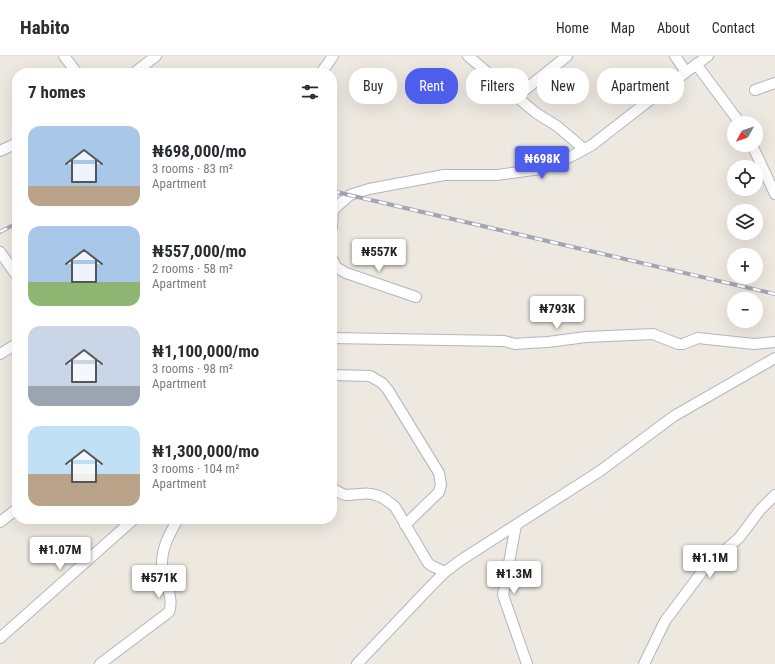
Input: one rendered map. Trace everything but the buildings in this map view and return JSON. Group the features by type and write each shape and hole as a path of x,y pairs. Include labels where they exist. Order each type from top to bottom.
{"street":[{"path":"64,56 72,68"},
{"path":"140,68 156,56"},
{"path":"325,68 333,56"},
{"path":"468,56 482,68"},
{"path":"529,86 567,56"},
{"path":"674,56 686,72"},
{"path":"337,206 350,195 369,189 444,175 497,175 542,169 584,149 708,56"},
{"path":"696,64 735,116"},
{"path":"755,90 775,83"},
{"path":"525,104 536,113 557,126 584,149"},
{"path":"0,151 12,145"},
{"path":"755,152 775,194"},
{"path":"0,252 12,269"},
{"path":"337,268 346,273 416,297"},
{"path":"337,338 504,342 522,344 586,337 653,334 678,344 683,344 698,338 754,344 775,342"},
{"path":"0,354 12,347"},
{"path":"357,664 445,572 600,472 674,416 775,358"},
{"path":"337,375 370,376 382,383 388,390 439,473 441,485 439,492 405,525"},
{"path":"337,491 347,495 369,493 378,495 387,500 394,507 428,563 445,572"},
{"path":"644,664 665,621 701,573 739,538 760,510 775,495"},
{"path":"0,522 12,513"},
{"path":"0,638 128,524"},
{"path":"100,664 169,612 171,605 162,563 167,538 175,524"},
{"path":"516,525 503,595 527,664"}],"railway":[{"path":"337,192 775,294"},
{"path":"0,232 12,226"}]}
